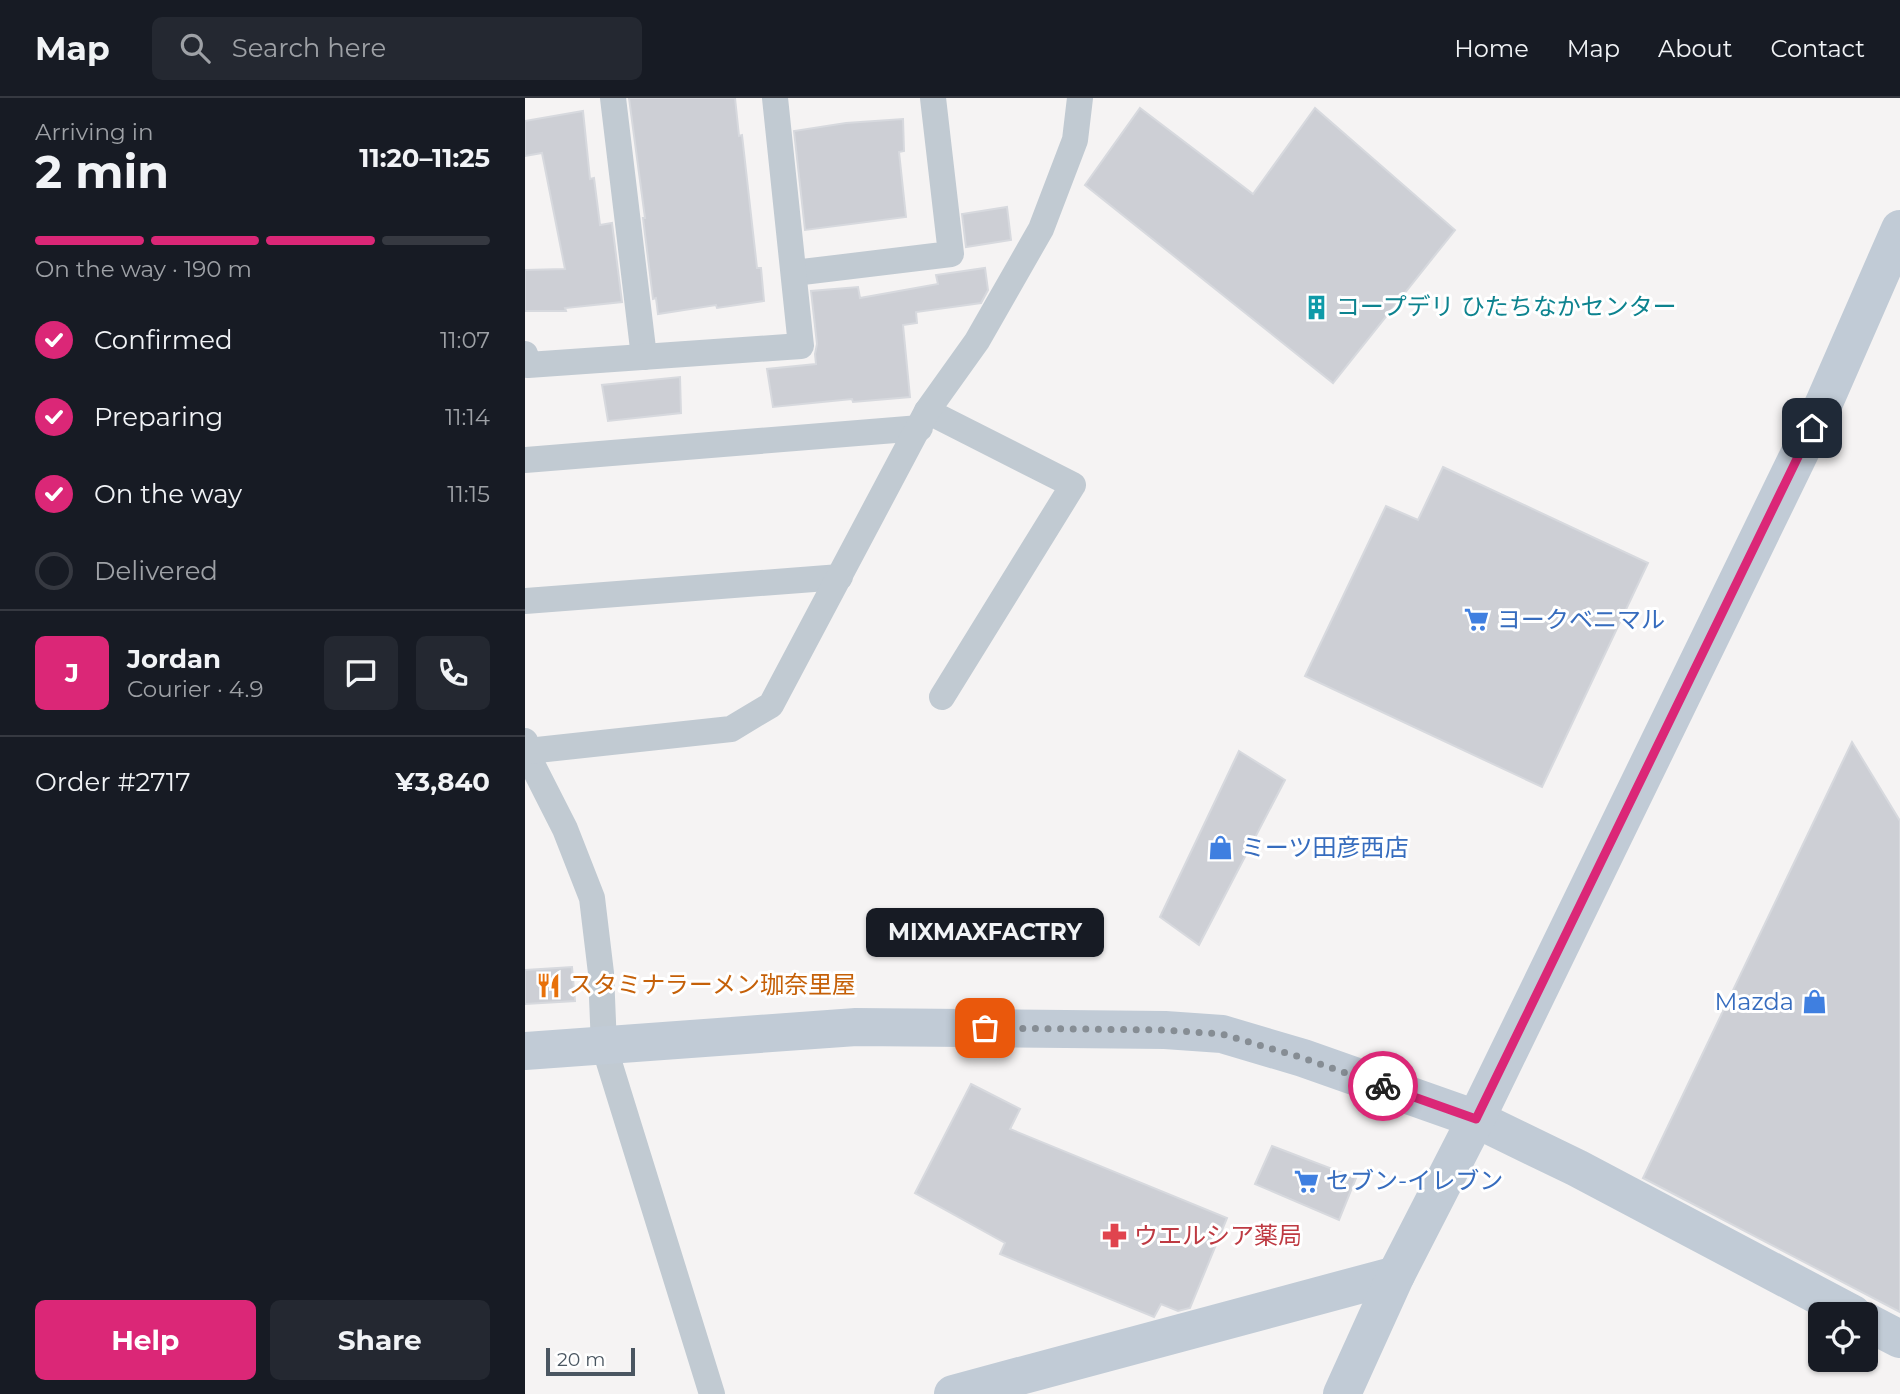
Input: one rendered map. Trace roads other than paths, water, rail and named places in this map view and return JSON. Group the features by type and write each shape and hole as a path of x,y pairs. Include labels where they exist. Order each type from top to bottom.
{"street":[{"path":"613,98 644,357"},
{"path":"525,354 528,365 801,346 775,98"},
{"path":"794,273 951,254 933,98"},
{"path":"712,1394 604,1046 601,973 592,898 565,829 528,757 731,729 771,705 923,419 977,341 1041,229 1075,140 1080,98"},
{"path":"1342,1394 1396,1275 1476,1119 1824,403 1900,229"},
{"path":"525,460 923,419 1073,485 942,697"},
{"path":"525,601 840,577"},
{"path":"525,1051 856,1027 1165,1030 1222,1034 1303,1058 1476,1119 1577,1168 1830,1302"},
{"path":"953,1394 1396,1275"},
{"path":"1878,1328 1900,1339"}],"place":[{"name":"コープデリ ひたちなかセンター","path":"1316,307"},
{"name":"ヨークベニマル","path":"1477,620"},
{"name":"ミーツ田彦西店","path":"1221,848"},
{"name":"スタミナラーメン珈奈里屋","path":"549,985"},
{"name":"Mazda","path":"1814,1002"},
{"name":"MIXMAXFACTRY","path":"985,1028"},
{"name":"セブン-イレブン","path":"1306,1181"},
{"name":"ウエルシア薬局","path":"1114,1236"}]}
